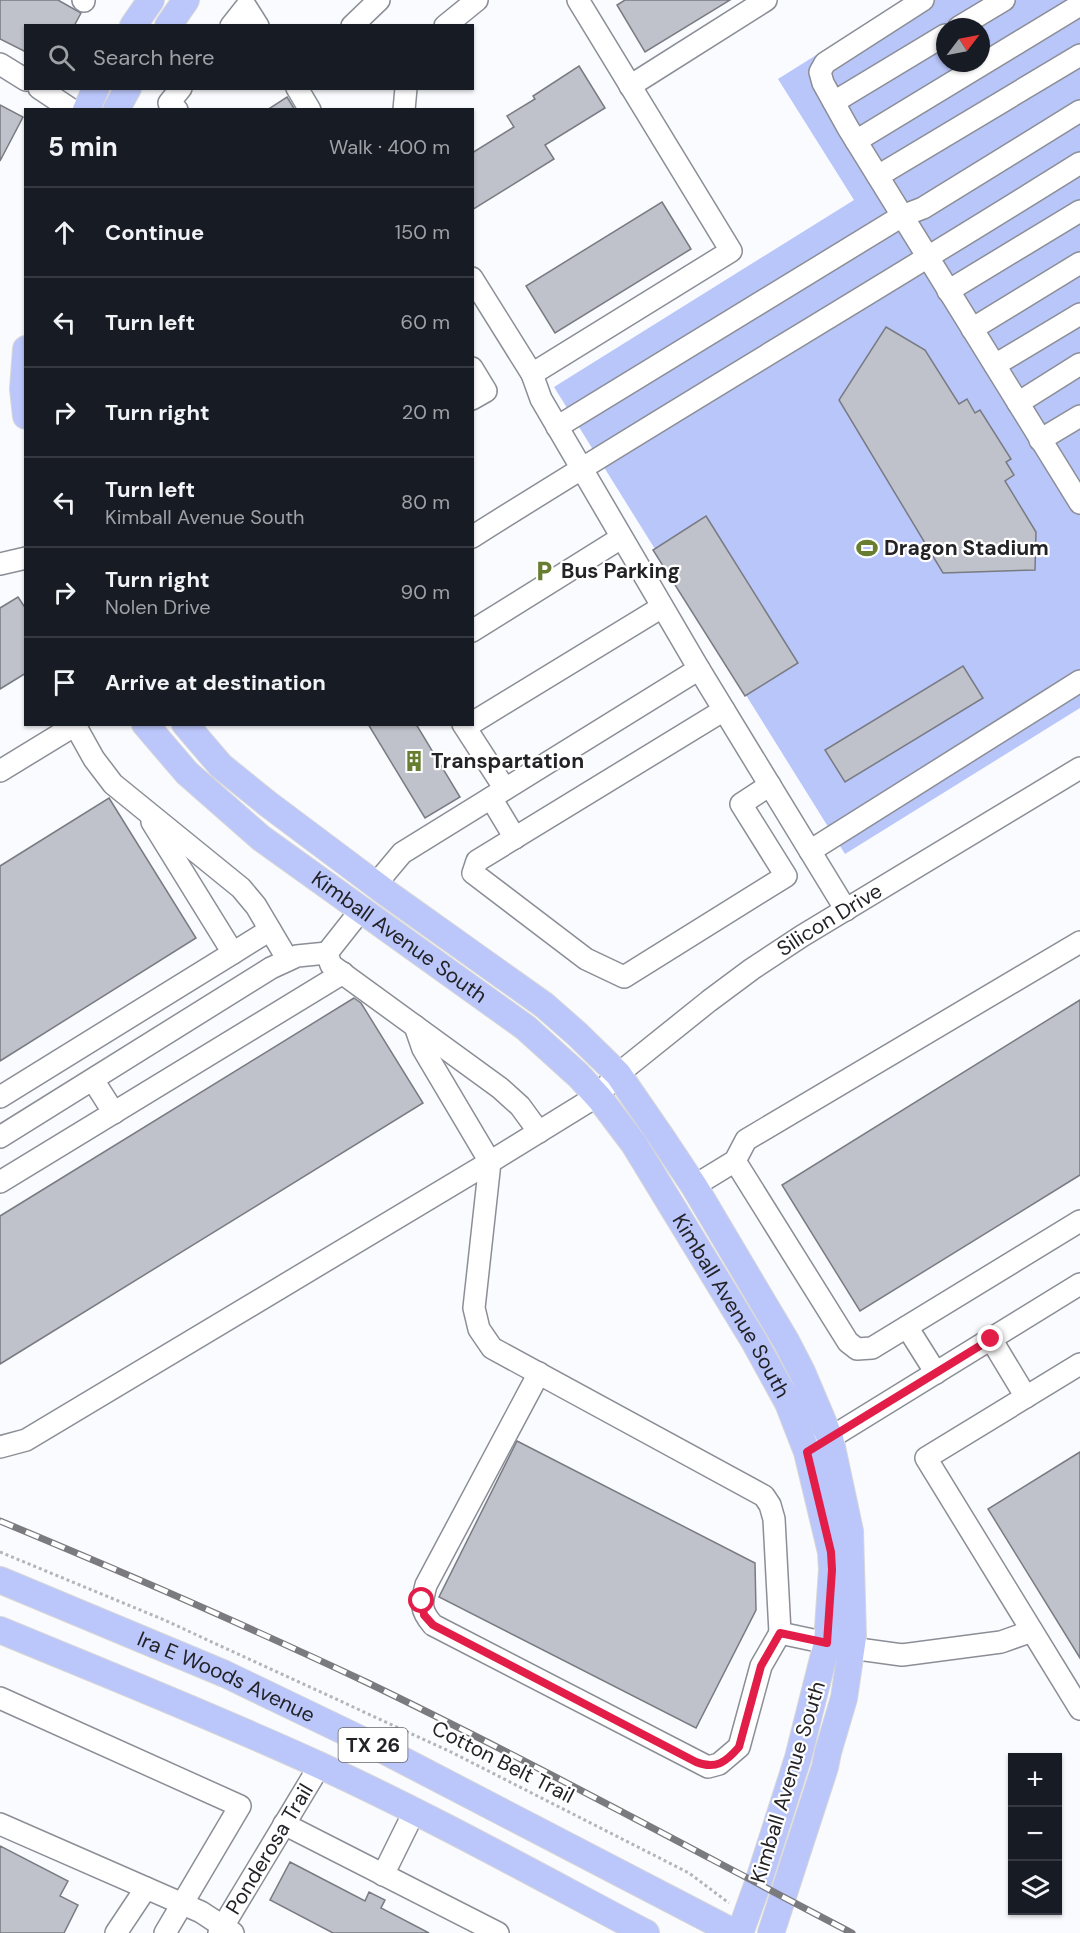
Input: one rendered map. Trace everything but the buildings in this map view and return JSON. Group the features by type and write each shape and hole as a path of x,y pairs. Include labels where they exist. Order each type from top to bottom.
{"main road":[{"path":"134,24 151,0"},
{"path":"169,24 186,0"},
{"path":"87,108 95,90"},
{"path":"117,108 127,90"},
{"path":"24,357 16,389 24,411"},
{"name":"Kimball Avenue South","path":"147,726 187,773 270,844 526,1028 558,1055 597,1096 634,1144 754,1341 788,1403 807,1452 831,1552 844,1698 825,1767 771,1933"},
{"name":"Kimball Avenue South","path":"187,726 222,766 376,884 544,1005 618,1074 694,1186 802,1372 830,1438 850,1531 853,1617 839,1645 798,1758 758,1883 740,1926"},
{"path":"362,910 376,884"},
{"name":"Ira E Woods Avenue","path":"1,1582 225,1674 740,1926"},
{"name":"Ira E Woods Avenue","path":"0,1630 230,1725 320,1765 646,1933"}],"street":[{"path":"354,24 379,0"},
{"path":"447,24 477,0"},
{"path":"532,374 731,251 578,0"},
{"path":"630,86 766,0"},
{"path":"923,0 825,63 820,72 823,83 856,141 1041,440 1072,473 1080,503"},
{"path":"974,18 1004,0"},
{"path":"856,141 1080,5"},
{"path":"233,24 246,7 257,24"},
{"path":"834,102 936,40"},
{"path":"878,176 1080,55"},
{"path":"0,64 24,79"},
{"path":"42,90 69,108"},
{"path":"175,108 169,103 179,90"},
{"path":"298,90 309,108"},
{"path":"404,108 406,90"},
{"path":"557,427 902,216 923,208 1080,111"},
{"path":"474,536 580,468 928,258 1080,163"},
{"path":"948,291 1080,211"},
{"path":"972,329 1080,263"},
{"path":"474,281 532,374 541,399 621,538 846,910"},
{"path":"995,365 1080,314"},
{"path":"1018,403 1080,364"},
{"path":"474,371 486,391 474,398"},
{"path":"1041,440 1080,416"},
{"path":"474,630 621,538"},
{"path":"0,559 0,564 24,558"},
{"path":"474,721 662,607"},
{"path":"376,884 402,853 699,669"},
{"path":"810,851 1080,681"},
{"path":"724,710 477,861 473,873 586,959 624,977 786,876 741,804 770,785"},
{"path":"0,771 74,726"},
{"path":"77,726 94,759 113,784 241,888 256,906 288,960"},
{"path":"467,726 515,838"},
{"name":"Silicon Drive","path":"0,1447 27,1440 597,1096 618,1074 752,969 1080,768"},
{"path":"145,810 233,953"},
{"path":"0,1137 271,969 297,956 327,953 362,910"},
{"path":"0,1097 270,930"},
{"path":"694,1186 735,1161 746,1140 1080,942"},
{"path":"327,953 331,965 500,1088 520,1106 539,1132"},
{"path":"0,1182 343,973"},
{"path":"415,1026 423,1049 490,1162 474,1308 479,1329 492,1348 539,1373 765,1496 770,1505 774,1519 780,1633 761,1666 739,1747 719,1764 708,1767 433,1625 424,1615 422,1601 426,1585 539,1373"},
{"path":"93,1080 114,1113"},
{"path":"735,1161 848,1342 857,1349 872,1348 1080,1221"},
{"path":"807,1452 1080,1284"},
{"path":"907,1327 936,1373"},
{"path":"991,1339 1026,1397"},
{"path":"1080,1364 926,1458 1080,1709"},
{"path":"780,1633 902,1655 1001,1642 1032,1631"},
{"path":"0,1698 240,1806 165,1933"},
{"name":"Ponderosa Trail","path":"225,1931 284,1824 320,1765"},
{"path":"383,1875 414,1812"},
{"path":"0,1824 201,1912 225,1931"},
{"path":"284,1824 496,1932"},
{"path":"116,1933 146,1888"}],"path":[{"name":"Cotton Belt Trail","path":"0,1552 162,1619 451,1752 689,1873 725,1901 740,1926"}],"shaded area":[{"name":"Dragon Stadium","path":"904,0 1080,0 1080,708 845,854 554,387 854,200 778,79"}],"railway":[{"path":"0,1521 184,1599 366,1682 549,1774 852,1933"}],"place":[{"name":"Dragon Stadium","path":"867,548"},
{"name":"Bus Parking","path":"544,571"},
{"name":"Transpartation","path":"414,761"}],"route":[{"path":"422,1601 424,1615 433,1625 696,1762 708,1767 719,1764 739,1747 761,1666 780,1633 827,1643 831,1552 807,1452 991,1339"}]}
